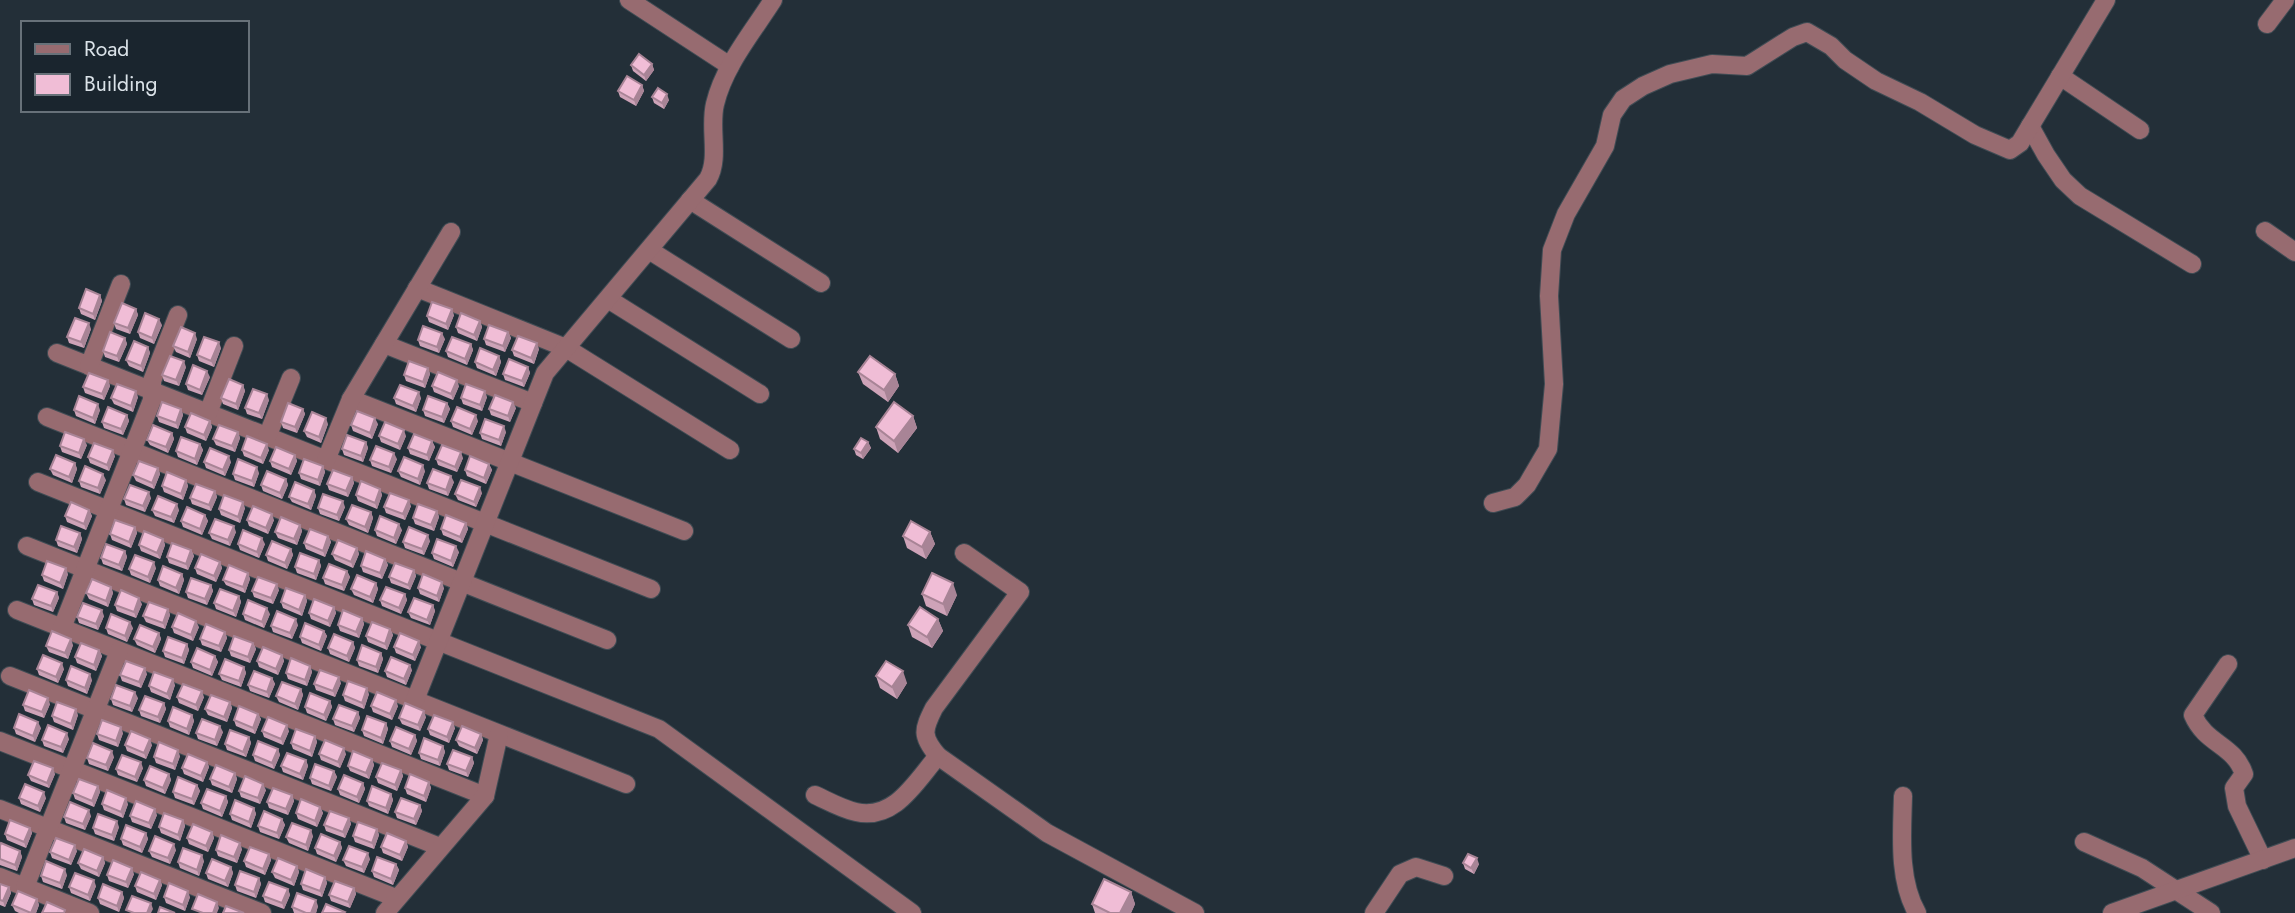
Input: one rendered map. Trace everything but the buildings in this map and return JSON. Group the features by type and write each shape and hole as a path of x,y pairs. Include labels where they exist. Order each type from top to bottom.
{"street":[{"path":"629,0 730,66"},
{"path":"415,701 545,373 712,171 711,127 722,80 773,0"},
{"path":"1493,503 1515,497 1527,485 1548,449 1554,384 1549,296 1552,250 1566,214 1605,146 1612,115 1623,99 1670,74 1712,64 1747,66 1793,37 1807,32 1831,46 1845,60 1876,81 1920,102 1975,135 2010,150 2020,143 2106,0"},
{"path":"2267,24 2285,0"},
{"path":"2060,76 2140,130"},
{"path":"2030,126 2063,180 2080,196 2192,264"},
{"path":"690,200 821,283"},
{"path":"2265,231 2295,252"},
{"path":"327,460 351,399 451,232"},
{"path":"649,250 791,339"},
{"path":"89,366 121,284"},
{"path":"417,288 566,348 730,450"},
{"path":"608,299 760,394"},
{"path":"62,628 152,400 152,381 178,316"},
{"path":"384,344 533,403"},
{"path":"208,413 234,346"},
{"path":"57,352 651,589"},
{"path":"267,436 290,378"},
{"path":"351,399 684,531"},
{"path":"47,417 607,640"},
{"path":"38,482 659,729 912,913"},
{"path":"27,546 626,784"},
{"path":"964,553 1020,592 934,708 925,727 927,743 938,756 1047,833 1195,913"},
{"path":"17,610 485,796"},
{"path":"25,887 119,651"},
{"path":"2228,664 2193,715 2199,729 2239,760 2244,774 2234,789 2236,806 2263,860"},
{"path":"10,676 440,847"},
{"path":"0,741 72,769 391,906 485,796 499,734"},
{"path":"815,795 853,812 882,812 897,805 938,756"},
{"path":"1903,796 1902,843 1907,895 1917,913"},
{"path":"0,808 262,913"},
{"path":"2084,842 2142,868 2211,913"},
{"path":"2112,913 2295,848"},
{"path":"1374,913 1400,874 1416,867 1444,876"},
{"path":"0,877 90,913"}]}
